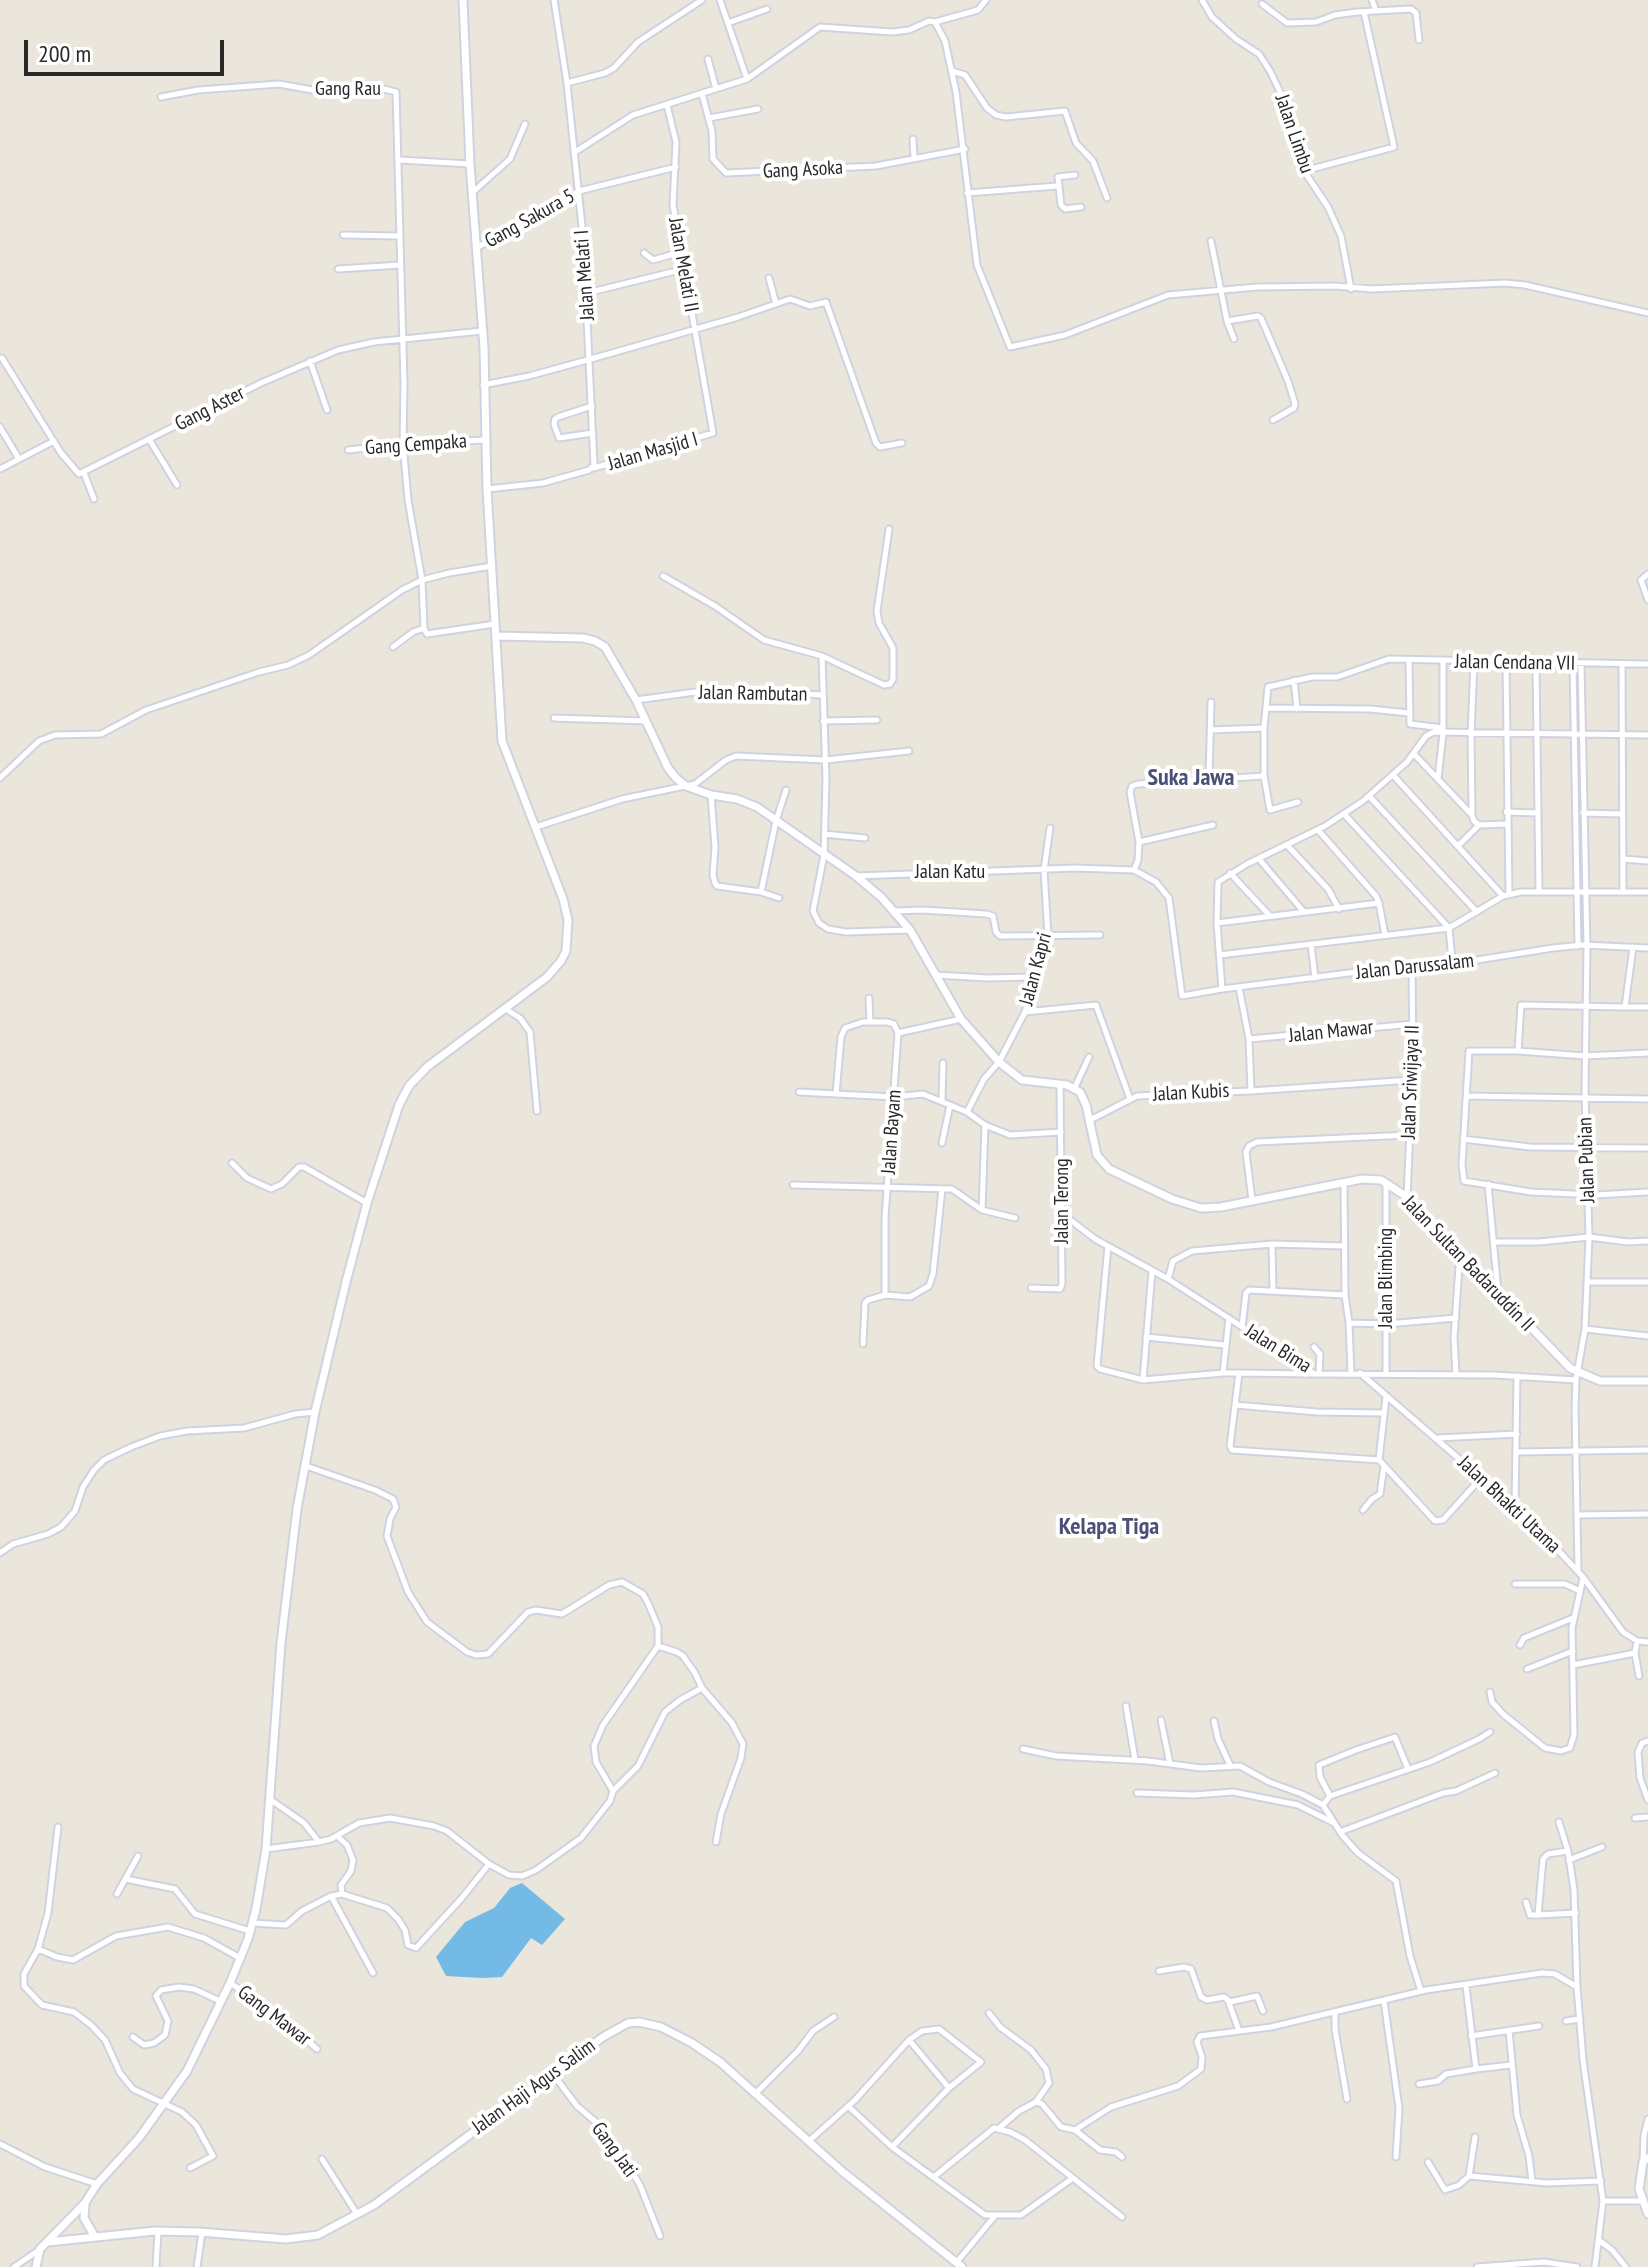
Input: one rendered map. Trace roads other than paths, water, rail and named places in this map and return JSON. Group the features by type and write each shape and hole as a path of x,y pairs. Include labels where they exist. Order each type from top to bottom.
{"street":[{"path":"14,2267 48,2242 85,2203 97,2184 166,2103 187,2071 241,1959 251,1927 266,1849 281,1643 293,1537 315,1412 367,1203 399,1105 409,1086 427,1067 547,977 566,951 568,920 563,899 502,741 463,0"},
{"name":"Jalan Melati I","path":"554,0 579,191 591,359 594,468"},
{"path":"567,83 614,68 638,42 702,0"},
{"path":"720,0 747,79"},
{"path":"575,152 633,115 747,79 820,27 892,32 909,30 929,21 978,10 986,0"},
{"name":"Jalan Limbu","path":"1202,0 1212,17 1259,54 1270,71 1282,96 1304,171 1328,207 1341,236 1351,289"},
{"path":"1372,0 1376,11"},
{"path":"1262,4 1287,23 1316,22 1335,15 1364,12 1415,10 1419,40"},
{"path":"728,23 767,9"},
{"path":"1304,171 1394,147 1364,12"},
{"path":"935,22 945,41 952,71 965,149 967,193 977,265 1010,347 1065,335 1168,295 1257,287 1335,286 1351,289 1505,283 1648,313"},
{"path":"708,59 716,89"},
{"path":"952,71 965,75 987,108 996,115 1006,117 1065,111 1076,143 1093,161 1107,198"},
{"name":"Gang Rau","path":"161,97 198,90 279,84 329,93 390,89 397,95 403,444 408,500 422,580 424,628"},
{"name":"Gang Asoka","path":"702,94 709,118 713,159 726,173 876,166 965,149"},
{"name":"Jalan Melati II","path":"667,105 676,142 673,205 714,428 712,434"},
{"path":"709,118 758,109"},
{"path":"473,192 510,159 525,124"},
{"path":"913,139 914,158"},
{"path":"399,160 470,164"},
{"name":"Gang Sakura 5","path":"478,247 579,191 676,167"},
{"path":"1075,175 1059,176 1057,186 1062,207 1081,207"},
{"path":"967,193 1057,186"},
{"path":"343,235 399,236"},
{"path":"1211,241 1227,321 1234,339"},
{"path":"644,253 653,260 681,252"},
{"path":"338,269 400,265"},
{"path":"587,293 684,269"},
{"path":"769,278 776,304"},
{"path":"483,385 591,359 790,299 810,306 826,302 876,443 880,447 902,443"},
{"path":"1227,321 1258,316 1263,320 1295,404 1290,411 1273,420"},
{"name":"Gang Aster","path":"84,473 310,361 352,345 482,331"},
{"path":"2,358 54,441 77,473 84,473 94,499"},
{"path":"310,361 327,410"},
{"path":"592,406 558,417 554,424 559,438 593,433"},
{"path":"0,427 19,459"},
{"name":"Jalan Masjid I","path":"487,489 543,483 712,434"},
{"path":"149,439 177,485"},
{"name":"Gang Cempaka","path":"348,450 484,440"},
{"path":"0,469 54,441"},
{"path":"663,576 715,606 764,640 822,656 884,685 890,684 893,679 893,648 879,623 877,611 889,529"},
{"path":"0,778 39,741 55,735 101,734 146,710 288,665 309,655 402,590 422,580 492,566"},
{"path":"1646,575 1641,580 1648,600"},
{"path":"393,647 424,628 427,634 495,624"},
{"path":"497,636 548,636 595,641 605,647 636,700 668,768 686,786 757,807 856,876 895,911 910,930 961,1019 1014,1077 1075,1087 1089,1057"},
{"path":"822,656 826,760 824,855 813,911 819,923 828,929 846,932 910,930"},
{"path":"1409,660 1409,713 1410,724 1415,726 1471,733 1648,735"},
{"name":"Jalan Cendana VII","path":"1294,680 1337,677 1382,662 1409,660 1648,664"},
{"path":"1438,779 1443,731 1443,662"},
{"path":"1474,663 1472,815 1479,825 1506,824"},
{"path":"1506,663 1506,895"},
{"path":"1536,663 1539,891"},
{"path":"1577,664 1574,733 1578,946"},
{"name":"Jalan Pubian","path":"1577,664 1586,891 1585,1056 1589,1194 1585,1329 1577,1376 1578,1570"},
{"path":"1622,664 1623,891"},
{"path":"1297,709 1294,680 1268,687 1264,776 1270,810 1298,802"},
{"name":"Jalan Rambutan","path":"636,700 718,689 822,695"},
{"path":"1209,778 1211,702"},
{"path":"1266,708 1370,709 1409,713"},
{"path":"554,718 646,721"},
{"path":"823,721 877,720"},
{"path":"1211,730 1264,728"},
{"path":"1222,989 1217,923 1218,882 1344,814 1392,775 1414,754 1419,742 1426,736 1443,731"},
{"path":"536,827 622,799 695,784 736,756 826,760 909,751"},
{"path":"1414,754 1472,815"},
{"path":"1392,775 1506,895"},
{"path":"1134,870 1139,842 1132,786 1264,776"},
{"path":"761,892 786,790"},
{"path":"711,795 715,847 713,880 717,886 761,892 779,898"},
{"path":"1369,796 1477,912"},
{"path":"1506,812 1538,813"},
{"path":"1576,813 1622,814"},
{"path":"1344,814 1449,928 1452,960"},
{"path":"1139,842 1213,825"},
{"path":"1459,845 1479,825"},
{"name":"Jalan Kapri","path":"967,1112 984,1079 999,1062 1025,1012 1048,936 1044,870 1050,828"},
{"path":"1318,830 1376,896 1385,935"},
{"path":"824,834 865,838"},
{"path":"1287,845 1328,889 1339,909"},
{"path":"1258,859 1305,913"},
{"path":"1623,859 1648,861"},
{"name":"Jalan Katu","path":"856,876 1113,867 1134,870"},
{"name":"Jalan Darussalam","path":"1134,870 1156,882 1169,898 1182,996 1578,946 1648,948"},
{"path":"1230,873 1271,917"},
{"path":"1219,955 1449,928 1506,895 1539,891 1648,892"},
{"path":"1217,923 1379,903"},
{"path":"895,911 986,914 993,916 996,932 1000,936 1100,935"},
{"path":"1311,944 1315,978"},
{"path":"1625,1007 1633,947"},
{"name":"Jalan Sriwijaya II","path":"1407,1198 1412,1080 1412,966"},
{"path":"935,975 1034,977"},
{"path":"1239,987 1249,1039 1251,1091"},
{"path":"869,998 870,1022"},
{"path":"1025,1012 1096,1005 1130,1099"},
{"path":"1518,1051 1520,1006 1648,1007"},
{"path":"503,1008 520,1018 530,1032 537,1111"},
{"path":"836,1094 842,1032 852,1023 892,1023 898,1033 961,1019"},
{"name":"Jalan Mawar","path":"1249,1039 1413,1024"},
{"name":"Jalan Bayam","path":"885,1295 884,1242 898,1033"},
{"path":"1648,1053 1585,1056 1469,1051 1463,1139 1464,1181 1531,1192 1648,1192"},
{"path":"942,1100 943,1063"},
{"name":"Jalan Kubis","path":"1090,1120 1137,1096 1412,1080"},
{"name":"Jalan Terong","path":"1031,1288 1060,1289 1062,1284 1060,1084"},
{"name":"Jalan Sultan Badaruddin II","path":"1075,1087 1083,1098 1097,1155 1109,1169 1189,1206 1221,1207 1344,1182 1371,1179 1386,1183 1407,1198 1577,1376"},
{"path":"799,1092 894,1097 923,1094 942,1100 985,1125 1010,1135 1061,1132"},
{"path":"1466,1096 1648,1099"},
{"path":"942,1143 950,1105"},
{"path":"982,1210 985,1125"},
{"path":"1252,1200 1246,1152 1249,1146 1257,1142 1409,1135"},
{"path":"1463,1139 1530,1147 1648,1148"},
{"path":"232,1163 247,1178 271,1189 282,1184 299,1167 304,1167 367,1203"},
{"path":"1344,1182 1345,1295 1351,1373"},
{"name":"Jalan Blimbing","path":"1386,1183 1386,1373"},
{"path":"1488,1184 1498,1293"},
{"path":"793,1185 942,1189 958,1192 982,1210 1015,1218"},
{"path":"863,1344 865,1303 885,1295 910,1297 929,1286 942,1189"},
{"name":"Jalan Bima","path":"1060,1212 1108,1246 1168,1279 1317,1374 1577,1376"},
{"path":"1495,1242 1589,1237 1648,1241"},
{"path":"1168,1279 1173,1261 1192,1251 1272,1244 1345,1246"},
{"path":"1272,1244 1273,1291"},
{"path":"1108,1246 1097,1366 1100,1369 1143,1380 1223,1373 1317,1374 1320,1354 1314,1347"},
{"path":"1456,1375 1460,1253"},
{"path":"1143,1380 1152,1271"},
{"path":"1588,1282 1648,1282"},
{"path":"1242,1327 1247,1291 1345,1295"},
{"path":"1223,1373 1229,1318"},
{"path":"1349,1323 1387,1324 1456,1318"},
{"path":"1585,1329 1648,1336"},
{"path":"1146,1337 1225,1345"},
{"path":"1239,1373 1232,1450 1382,1463 1438,1522 1482,1477"},
{"name":"Jalan Bhakti Utama","path":"1360,1373 1515,1506 1578,1570 1620,1627 1637,1641"},
{"path":"1515,1506 1517,1376"},
{"path":"1577,1376 1600,1381 1648,1381"},
{"path":"1363,1510 1380,1494 1386,1397"},
{"path":"1235,1405 1317,1412 1384,1413"},
{"path":"0,1553 13,1544 61,1527 75,1511 83,1487 94,1470 104,1460 131,1447 160,1436 187,1431 244,1428 295,1414 315,1412"},
{"path":"1437,1439 1517,1434"},
{"path":"1516,1452 1648,1450"},
{"path":"306,1466 393,1499 396,1507 387,1536 408,1592 427,1622 467,1652 488,1654 528,1612 540,1610 562,1614 609,1585 622,1582 643,1594 658,1627 658,1646 603,1725 594,1746 596,1762 613,1791"},
{"path":"1577,1515 1648,1514"},
{"path":"1490,1692 1492,1702 1545,1748 1565,1750 1572,1745 1573,1618 1583,1577"},
{"path":"1515,1584 1565,1584 1580,1591"},
{"path":"1520,1645 1524,1638 1573,1618"},
{"path":"1639,1676 1635,1653 1637,1641 1648,1642"},
{"path":"658,1646 683,1656 743,1744 721,1814 716,1842"},
{"path":"1527,1669 1573,1651"},
{"path":"1573,1665 1635,1653"},
{"path":"266,1849 319,1842 359,1823 380,1818 434,1826 457,1837 489,1864 517,1877 536,1870 581,1838 610,1801 613,1791 638,1766 665,1712 702,1688"},
{"path":"1126,1706 1135,1760"},
{"path":"1161,1720 1170,1764"},
{"path":"1214,1721 1230,1765"},
{"path":"1323,1805 1330,1796 1430,1762 1490,1732"},
{"path":"1330,1796 1320,1777 1319,1765 1356,1750 1398,1738 1408,1769"},
{"path":"1648,1741 1642,1743 1638,1752 1640,1778 1648,1800"},
{"path":"1023,1749 1056,1756 1135,1760 1212,1769 1230,1765 1245,1768 1323,1805 1340,1832 1363,1857 1396,1881 1410,1956 1421,1991"},
{"path":"1340,1832 1443,1793 1456,1791 1495,1773"},
{"path":"1137,1793 1194,1795 1233,1792 1298,1805 1334,1823"},
{"path":"271,1800 304,1823 319,1842"},
{"path":"1635,1818 1648,1817"},
{"path":"1559,1822 1568,1851 1576,1913 1579,2019 1603,2201 1595,2267"},
{"path":"58,1827 48,1913 38,1949 24,1974 23,1983 31,1995 46,2007 79,2015 105,2040 120,2073 133,2089 182,2112 196,2125 213,2152 212,2159 190,2168"},
{"path":"337,1836 347,1845 353,1860 351,1871 341,1885 342,1894"},
{"path":"1569,1860 1602,1847"},
{"path":"1538,1915 1543,1859 1548,1854 1568,1851"},
{"path":"117,1894 138,1856"},
{"path":"126,1879 175,1889 195,1914 251,1927 286,1925 302,1911 331,1896 342,1894 387,1908 405,1930 408,1945 416,1948 489,1864"},
{"path":"331,1896 373,1973"},
{"path":"1526,1902 1530,1915 1576,1913"},
{"path":"38,1949 66,1960 78,1959 116,1936 168,1927 204,1938 241,1959"},
{"path":"1159,1971 1188,1967 1193,1971 1201,1997 1209,2000 1224,1997 1230,2002 1239,2031"},
{"path":"1075,2130 1111,2107 1172,2089 1197,2075 1202,2063 1197,2042 1200,2036 1335,2013 1421,1991 1542,1973 1555,1974 1577,1987"},
{"name":"Gang Mawar","path":"230,1983 273,2011 317,2049"},
{"path":"1466,1986 1476,2069"},
{"path":"133,2037 144,2045 154,2043 165,2035 168,2021 156,1996 161,1990 179,1987 194,1989 220,2001"},
{"path":"1230,2002 1257,1996 1263,2011"},
{"path":"1384,2001 1399,2108 1396,2157"},
{"path":"935,2176 989,2130 999,2128 1019,2111 1036,2102 1049,2083 1046,2069 1031,2050 1000,2027 989,2013"},
{"path":"1335,2013 1347,2099"},
{"path":"755,2094 798,2051 813,2031 834,2017"},
{"path":"1566,2021 1579,2019"},
{"name":"Jalan Haji Agus Salim","path":"48,2242 158,2231 269,2239 302,2238 331,2229 358,2215 617,2028 628,2023 649,2023 708,2053 870,2195 959,2265"},
{"path":"1471,2036 1539,2026"},
{"path":"809,2141 848,2106 909,2040 922,2031 939,2029 981,2062 949,2088 892,2147"},
{"path":"1509,2030 1517,2115 1529,2156 1532,2181"},
{"path":"909,2040 949,2088"},
{"path":"1419,2084 1438,2081 1446,2074 1511,2065"},
{"name":"Gang Jati","path":"553,2074 577,2106 603,2128 620,2152 640,2185 660,2236"},
{"path":"1036,2102 1042,2104 1061,2127 1075,2130 1100,2150 1116,2152 1122,2157"},
{"path":"848,2106 892,2147 935,2176 977,2211 995,2216 1021,2215 1073,2178"},
{"path":"1648,2119 1639,2189 1648,2214"},
{"path":"999,2128 1025,2140 1122,2217"},
{"path":"1428,2162 1445,2190 1459,2185 1469,2176 1475,2137"},
{"path":"0,2144 45,2167 97,2184"},
{"path":"322,2159 358,2215"},
{"path":"1469,2176 1547,2183 1601,2181"},
{"path":"1603,2201 1641,2201"},
{"path":"85,2203 84,2218 95,2237"},
{"path":"959,2265 995,2216"},
{"path":"156,2267 158,2231"},
{"path":"197,2267 202,2232"},
{"path":"1600,2241 1626,2267"},
{"path":"36,2267 40,2249"},
{"path":"1477,2267 1577,2267"}],"water":[{"path":"522,1883 565,1919 542,1945 531,1938 502,1977 446,1976 436,1957 465,1922 494,1908 510,1888"}],"district":[{"name":"Suka Jawa","path":"1191,778"},
{"name":"Kelapa Tiga","path":"1109,1527"}]}
